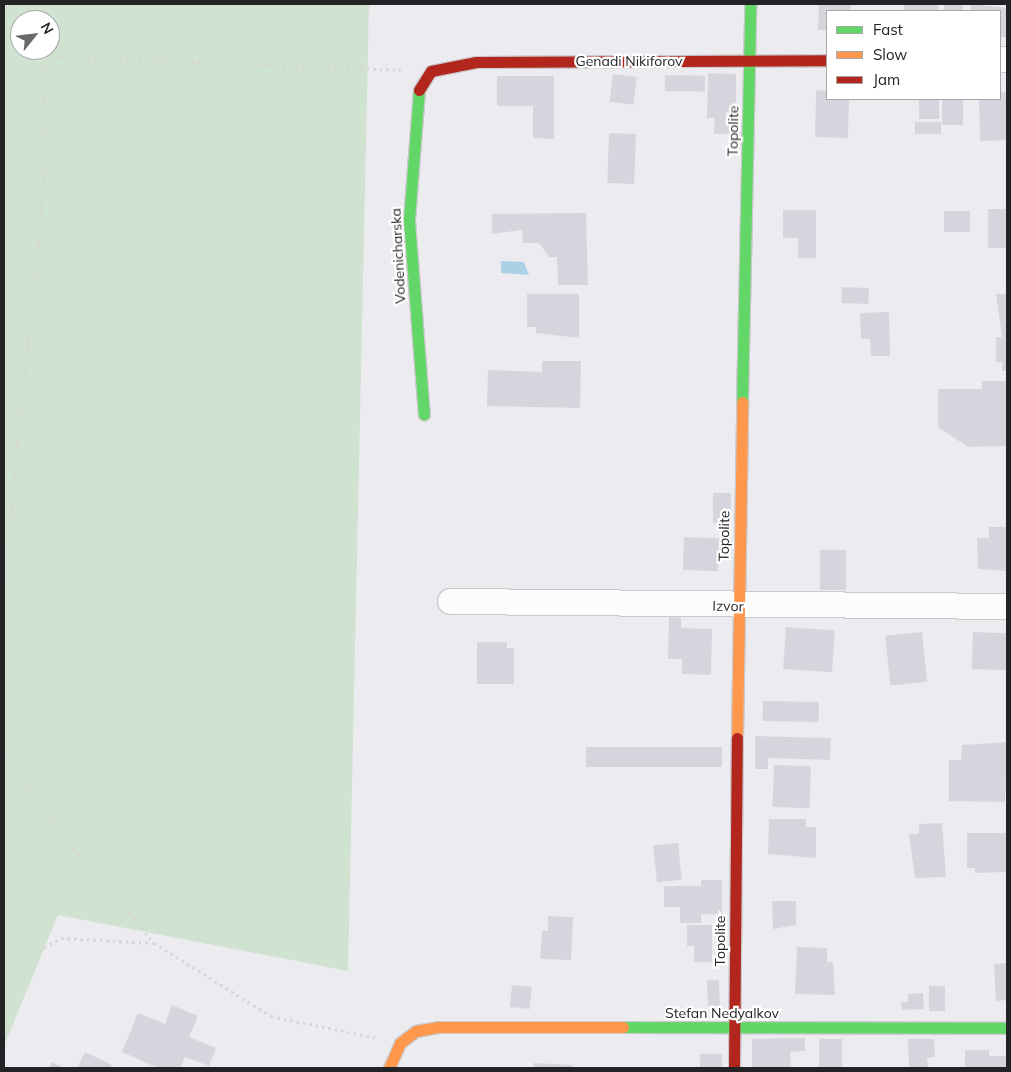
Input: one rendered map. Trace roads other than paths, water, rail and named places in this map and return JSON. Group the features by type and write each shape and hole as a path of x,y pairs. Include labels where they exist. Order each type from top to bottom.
{"street":[{"name":"Topolite","path":"734,1068 738,606 750,4"},
{"name":"Genadi Nikiforov","path":"431,71 476,62 826,60"},
{"name":"Vodenicharska","path":"424,414 409,221 420,83 431,71"},
{"name":"Izvor","path":"450,601 738,606 1007,606"},
{"name":"Stefan Nedyalkov","path":"389,1068 400,1043 416,1031 438,1027 1007,1028"}],"water":[{"path":"501,261 524,262 529,275 501,273"}]}
